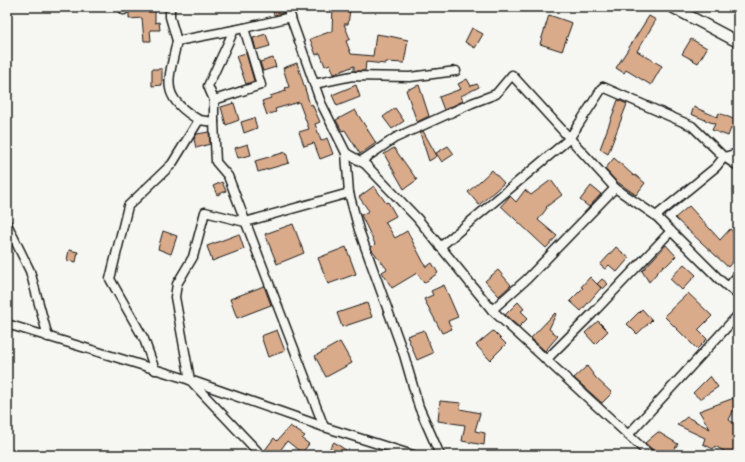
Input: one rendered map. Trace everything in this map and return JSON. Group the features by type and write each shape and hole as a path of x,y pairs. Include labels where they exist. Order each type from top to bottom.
{"street":[{"path":"170,7 170,17 177,41 169,80 172,96 182,110 199,120 214,122"},
{"path":"287,7 321,103 346,153 349,193 359,230 404,355 419,407 440,455"},
{"path":"672,7 738,42"},
{"path":"177,41 244,28 290,17"},
{"path":"214,100 261,85 244,28"},
{"path":"234,30 208,86 214,100 216,162 228,176 324,428"},
{"path":"314,84 352,76 410,77 456,70"},
{"path":"361,162 395,138 472,103 496,94 512,75 615,188 656,216 738,295"},
{"path":"440,247 569,139 603,87 692,126 724,158 738,166"},
{"path":"155,370 144,339 110,279 128,206 172,164 199,120"},
{"path":"346,153 361,162 417,218 492,310 650,455"},
{"path":"656,216 716,167 724,158 738,153"},
{"path":"492,310 527,279 615,188"},
{"path":"261,455 190,380 175,297 177,284 193,257 205,212 245,222 349,193"},
{"path":"7,224 30,271 48,336"},
{"path":"546,360 592,314 671,230"},
{"path":"728,287 738,275"},
{"path":"628,435 738,315"},
{"path":"7,324 190,380 324,428 413,455"}],"building":[{"path":"272,7 280,7 283,13 274,15"},
{"path":"144,8 155,8 155,23 159,22 160,30 150,30 151,41 144,41 142,18 129,19 129,11 144,10"},
{"path":"333,8 350,10 348,24 344,24 350,39 346,41 351,54 373,56 376,34 389,36 408,40 404,63 386,62 385,64 366,62 365,71 354,71 354,66 334,74 330,64 325,66 320,53 316,55 310,39 332,31"},
{"path":"549,15 572,23 562,51 540,44"},
{"path":"649,16 656,20 637,51 662,66 651,85 626,70 624,73 616,68"},
{"path":"472,28 483,34 475,48 465,42"},
{"path":"266,34 270,46 256,50 253,38"},
{"path":"691,39 707,48 698,63 682,54"},
{"path":"246,53 254,81 246,84 236,56"},
{"path":"273,58 276,67 263,71 260,62"},
{"path":"297,63 310,105 312,104 320,122 315,124 321,141 327,138 333,154 320,159 314,143 304,146 299,132 309,129 299,102 275,109 276,112 267,115 262,101 271,98 270,96 286,91 285,88 289,87 283,68"},
{"path":"152,69 162,69 162,85 152,86"},
{"path":"467,79 471,86 477,84 479,87 461,96 463,101 444,110 439,97 461,89 458,84"},
{"path":"356,85 360,97 337,106 332,95"},
{"path":"419,85 429,116 417,122 406,90"},
{"path":"618,100 627,104 608,154 600,149"},
{"path":"234,103 239,120 226,125 221,107"},
{"path":"694,107 717,117 719,113 738,121 738,131 731,128 728,136 712,130 715,124 691,114"},
{"path":"395,108 404,121 392,129 383,117"},
{"path":"355,110 376,143 360,154 345,130 342,131 336,120"},
{"path":"254,118 257,128 244,133 241,122"},
{"path":"423,131 437,156 429,161 420,133"},
{"path":"209,132 210,144 196,148 194,139 197,134"},
{"path":"248,144 251,155 238,158 235,148"},
{"path":"448,146 454,154 442,162 436,153"},
{"path":"394,148 417,180 404,189 384,154"},
{"path":"286,152 289,163 258,172 255,161"},
{"path":"614,158 634,176 635,175 645,183 636,195 616,181 605,169"},
{"path":"492,170 504,183 479,205 468,192"},
{"path":"551,180 562,195 546,207 547,208 538,220 557,236 546,248 501,206 510,196 516,202 525,190 531,195"},
{"path":"222,182 226,191 217,195 213,186"},
{"path":"374,186 386,203 388,202 396,216 385,222 395,238 407,231 426,267 432,263 438,273 424,283 417,273 392,288 382,272 387,269 371,248 375,244 361,215 369,211 359,197"},
{"path":"591,186 601,194 589,207 580,200"},
{"path":"689,206 720,240 730,229 738,236 738,256 728,267 675,218"},
{"path":"293,224 304,253 277,264 265,234"},
{"path":"163,231 177,236 171,254 158,249"},
{"path":"239,234 244,249 212,261 207,246"},
{"path":"666,245 676,256 666,266 664,265 649,282 642,271"},
{"path":"346,247 356,274 328,284 318,258"},
{"path":"616,247 629,258 617,272 609,265 605,269 600,265"},
{"path":"69,250 78,252 76,262 67,260"},
{"path":"684,264 696,275 682,290 670,279"},
{"path":"498,270 511,285 499,296 485,281"},
{"path":"590,277 601,288 581,311 570,301 583,288 581,287"},
{"path":"602,279 608,284 603,289 597,284"},
{"path":"444,285 458,317 448,321 452,329 442,333 424,299 433,295 431,291"},
{"path":"264,286 271,305 237,318 230,299"},
{"path":"688,293 712,316 698,330 707,339 697,349 664,316"},
{"path":"518,302 524,309 521,311 528,318 519,327 505,315"},
{"path":"367,303 372,317 342,327 337,313"},
{"path":"642,309 652,320 637,334 627,324"},
{"path":"555,313 556,314 549,329 558,336 545,351 531,338"},
{"path":"598,321 608,331 595,344 585,333"},
{"path":"277,330 285,351 268,357 261,336"},
{"path":"424,330 433,353 417,360 407,336"},
{"path":"493,331 506,344 490,360 476,345"},
{"path":"340,342 352,363 326,377 315,356"},
{"path":"587,366 596,378 612,393 602,403 574,378"},
{"path":"710,376 718,387 700,399 693,393"},
{"path":"734,398 736,405 729,420 738,426 738,455 731,455 715,446 713,449 703,444 705,438 677,425 687,417 710,429 699,411"},
{"path":"440,401 461,403 460,409 480,413 475,431 485,433 484,445 462,441 465,425 438,421"},
{"path":"290,426 305,436 302,439 309,444 302,453 287,441 277,455 271,455 265,450 274,438 277,441"},
{"path":"658,432 678,444 670,455 659,455 645,443"},
{"path":"334,442 353,455 325,455"}]}
